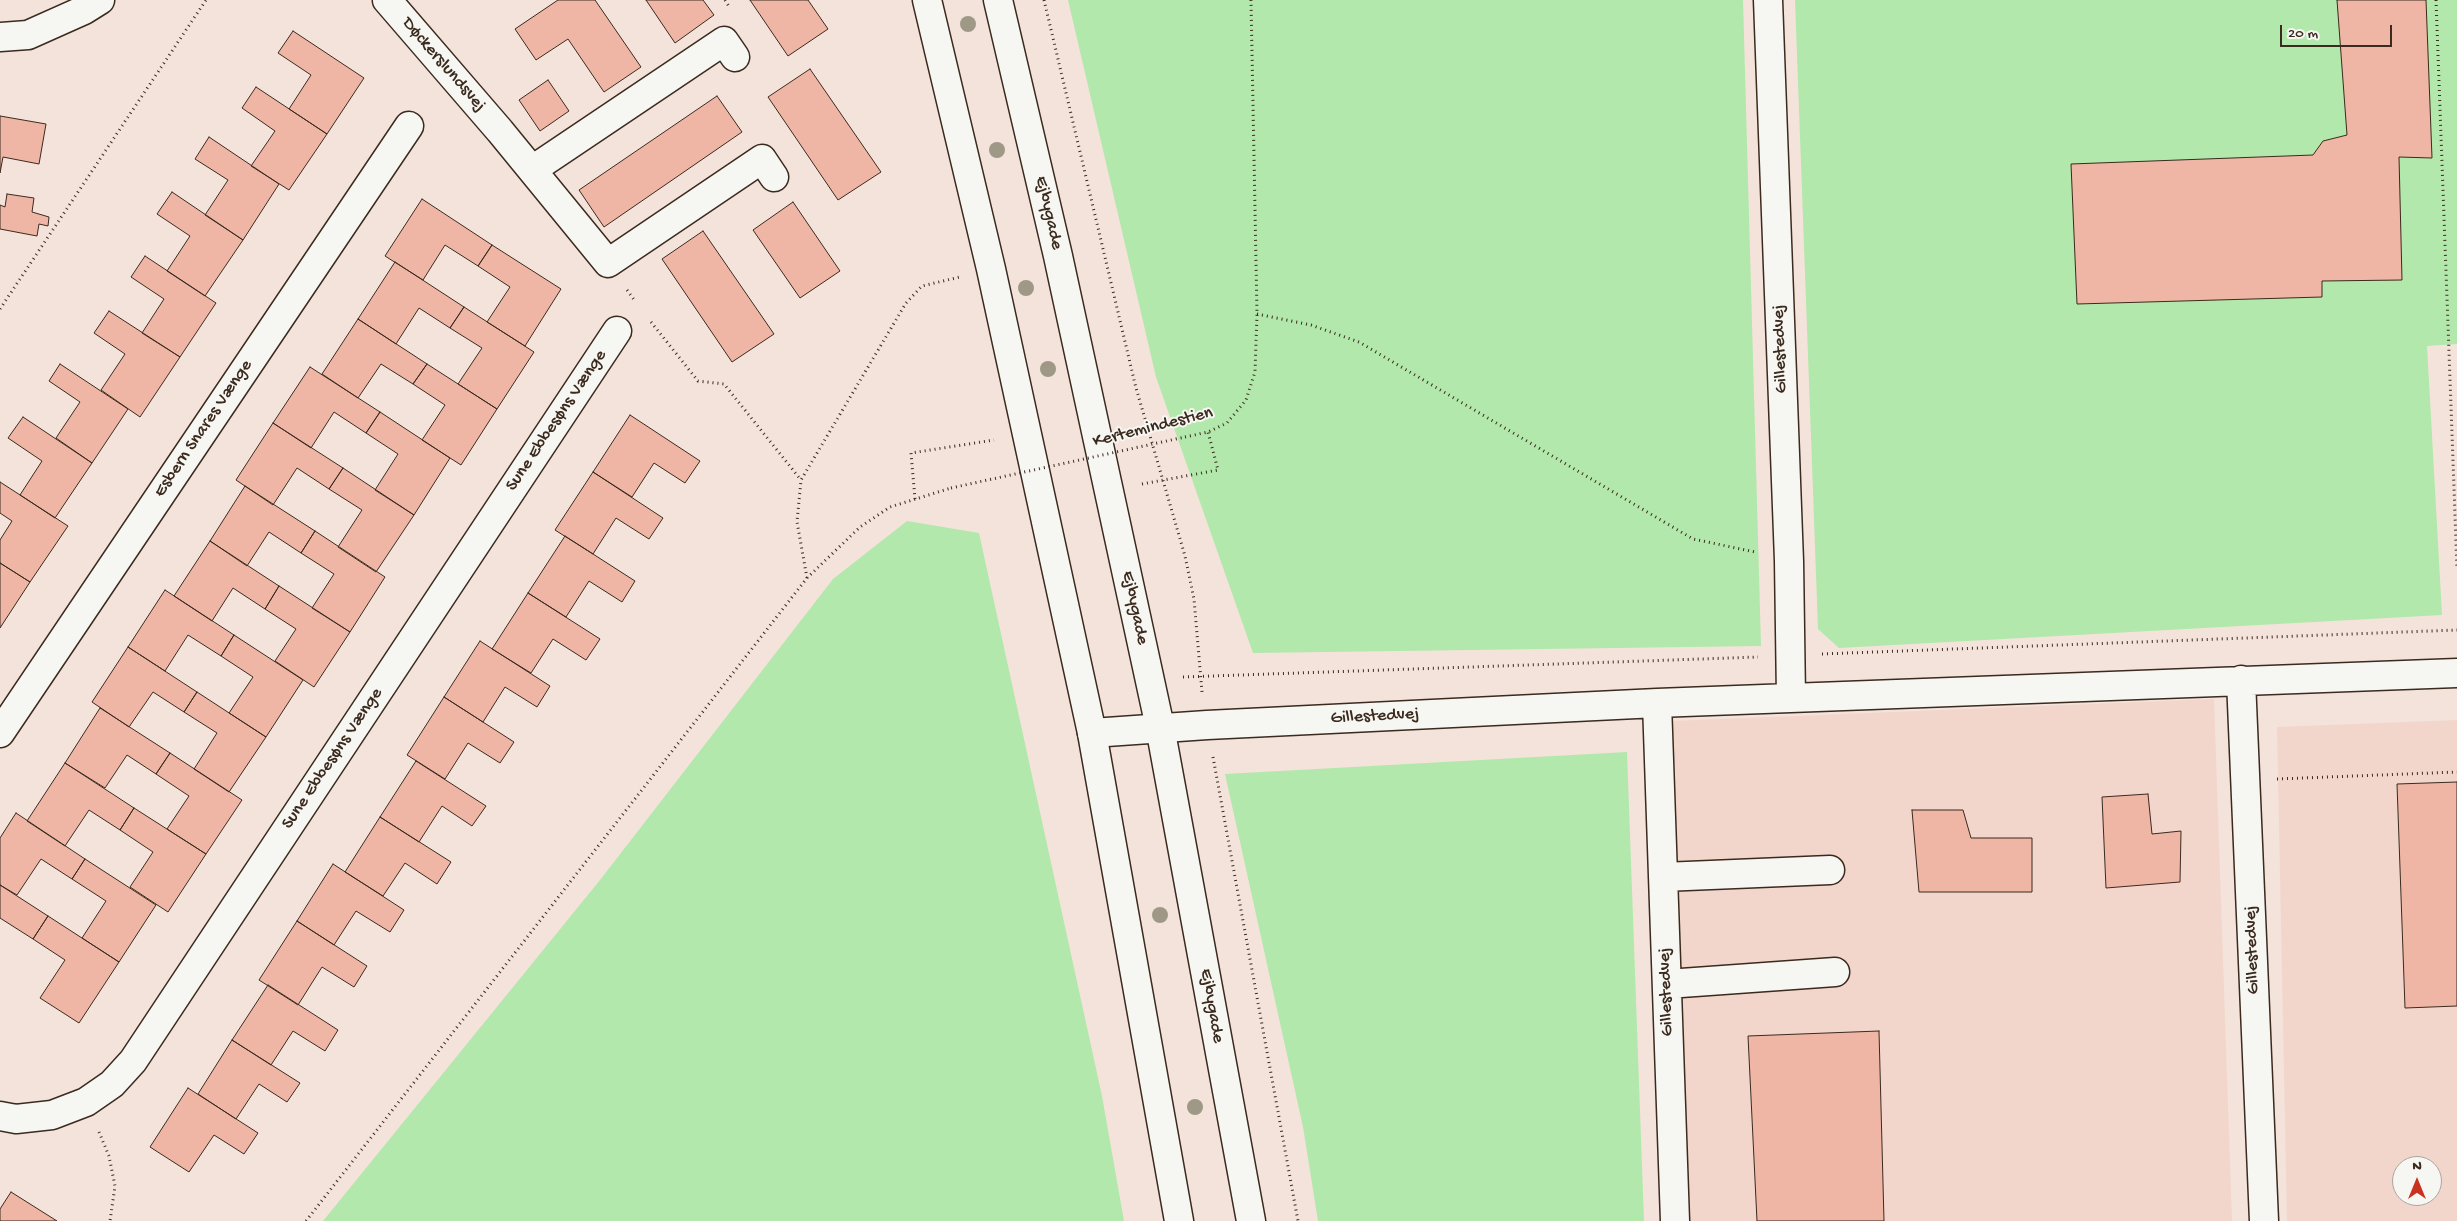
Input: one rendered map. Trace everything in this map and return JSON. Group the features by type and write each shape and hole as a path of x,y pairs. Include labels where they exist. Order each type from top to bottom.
{"street":[{"path":"0,37 28,34 84,10 100,0"},
{"name":"Døckerslundsvej","path":"387,0 500,130 608,263"},
{"path":"927,0 991,269 1092,733 1179,1221"},
{"name":"Ejbygade","path":"998,0 1058,256 1160,727 1251,1221"},
{"name":"Gillestedvej","path":"1768,0 1789,561 1791,698"},
{"path":"532,170 724,41 735,57"},
{"name":"Esbern Snares Vænge","path":"0,732 409,126"},
{"path":"608,263 762,159 774,177"},
{"name":"Sune Ebbesøns Vænge","path":"0,1116 16,1119 52,1116 86,1102 112,1084 133,1061 617,331"},
{"name":"Gillestedvej","path":"1092,733 1160,727 1657,703 2457,673"},
{"name":"Gillestedvej","path":"2241,680 2247,781 2264,1221"},
{"name":"Gillestedvej","path":"1657,703 1675,1221"},
{"path":"1663,877 1830,870"},
{"path":"1667,984 1835,972"}],"path":[{"path":"0,309 206,0"},
{"path":"1044,0 1136,388 1185,556 1194,599 1199,676 1207,725 1298,1221"},
{"name":"Kertemindestien","path":"306,1221 807,578 860,527 890,507 950,488 1208,432 1228,423 1246,400 1255,372 1257,314 1252,0"},
{"path":"2436,0 2457,569"},
{"path":"608,263 637,304"},
{"path":"807,578 797,522 801,480 906,303 922,286 991,269"},
{"path":"1257,314 1311,325 1359,342 1693,539 1789,561"},
{"path":"649,320 698,381 724,384 801,480"},
{"path":"1162,481 1218,470 1208,432"},
{"path":"915,499 911,454 967,444"},
{"path":"2247,781 2457,772"},
{"path":"86,1102 109,1156 115,1186 110,1221"}],"shaded area":[{"path":"2214,699 2232,1221 1690,1221 1671,721"},
{"path":"2457,720 2457,1221 2287,1221 2277,727"}],"green space":[{"path":"1068,0 1743,0 1761,646 1253,653 1156,377"},
{"path":"1795,0 2457,0 2457,344 2427,346 2442,615 1839,648 1818,629"},
{"path":"907,521 979,533 1102,1096 1124,1221 323,1221 600,880 833,579"},
{"path":"1627,752 1644,1221 1318,1221 1303,1127 1225,774"}],"building":[{"path":"558,0 595,0 641,67 604,92 568,39 536,60 515,29"},
{"path":"646,0 703,0 714,15 675,43"},
{"path":"750,0 808,0 828,29 788,56"},
{"path":"2337,0 2426,0 2432,158 2399,157 2402,280 2322,281 2322,297 2077,304 2071,164 2313,155 2323,141 2347,135"},
{"path":"293,31 364,78 327,134 289,109 311,75 278,53"},
{"path":"810,69 881,172 838,200 768,97"},
{"path":"548,80 569,111 540,131 519,100"},
{"path":"256,87 327,134 289,190 251,166 275,131 242,108"},
{"path":"717,96 742,132 604,227 579,190"},
{"path":"0,116 46,124 39,164 3,157 0,173"},
{"path":"209,137 279,184 243,240 205,215 228,180 195,159"},
{"path":"172,192 243,240 205,296 167,271 190,236 157,214"},
{"path":"7,194 34,198 32,212 49,217 48,226 39,224 37,236 0,229 0,205 5,207"},
{"path":"422,199 492,245 478,266 445,245 423,280 385,256"},
{"path":"793,202 840,271 800,298 753,230"},
{"path":"703,231 774,334 732,362 662,259"},
{"path":"492,245 561,289 525,346 487,322 510,287 478,266"},
{"path":"145,256 216,303 180,357 142,333 164,299 131,277"},
{"path":"395,262 464,307 450,328 419,308 396,344 358,319"},
{"path":"464,307 534,352 497,409 458,384 482,348 450,328"},
{"path":"109,311 180,357 140,417 101,390 125,354 94,333"},
{"path":"358,319 427,364 413,384 381,364 358,398 322,374"},
{"path":"60,364 128,409 92,463 56,438 80,402 49,381"},
{"path":"427,364 497,409 461,465 422,440 445,405 413,384"},
{"path":"310,367 380,412 366,433 334,412 311,448 273,423"},
{"path":"380,412 450,458 414,515 375,490 398,454 366,433"},
{"path":"630,415 700,461 685,483 654,463 632,497 593,472"},
{"path":"23,417 92,463 55,518 20,495 42,461 8,438"},
{"path":"273,423 343,468 329,489 297,468 273,505 236,480"},
{"path":"343,468 414,515 376,572 338,547 362,510 329,489"},
{"path":"593,472 663,518 649,539 616,518 593,554 555,530"},
{"path":"0,482 68,526 30,582 0,563 0,540 12,521 0,513"},
{"path":"245,486 315,531 301,553 269,532 247,566 210,541"},
{"path":"315,531 385,577 350,632 312,608 334,574 301,553"},
{"path":"565,536 635,581 622,602 589,581 566,617 528,593"},
{"path":"210,541 279,586 265,609 233,588 212,621 174,596"},
{"path":"0,563 30,582 0,628"},
{"path":"279,586 350,632 314,687 275,661 296,629 265,609"},
{"path":"165,590 234,635 221,656 188,635 165,671 128,647"},
{"path":"528,593 600,639 586,660 553,639 531,673 492,649"},
{"path":"234,635 303,680 266,737 229,713 253,677 221,656"},
{"path":"480,641 550,686 537,707 505,687 483,722 444,697"},
{"path":"128,647 197,692 184,712 153,692 129,727 92,702"},
{"path":"197,692 266,737 229,792 194,769 217,733 184,712"},
{"path":"444,697 514,742 500,763 468,743 445,779 407,755"},
{"path":"100,708 170,753 156,774 127,755 105,788 65,763"},
{"path":"170,753 242,800 206,854 167,829 189,796 156,774"},
{"path":"416,761 486,806 472,826 442,806 419,842 380,817"},
{"path":"65,763 134,808 120,830 89,810 65,846 27,821"},
{"path":"2457,782 2457,1006 2405,1008 2397,784"},
{"path":"2148,794 2152,834 2181,831 2180,882 2106,888 2102,797"},
{"path":"134,808 206,854 168,912 130,887 153,852 120,830"},
{"path":"1912,810 1963,810 1971,838 2032,838 2032,892 1919,892"},
{"path":"16,813 85,859 72,879 41,859 17,895 0,885 0,838"},
{"path":"380,817 451,862 437,884 405,863 383,896 345,872"},
{"path":"85,859 156,905 119,962 82,938 106,901 72,879"},
{"path":"333,864 404,910 390,932 356,911 334,945 297,921"},
{"path":"0,885 48,916 33,939 0,918"},
{"path":"48,916 119,962 79,1023 40,998 65,960 33,939"},
{"path":"297,921 367,966 354,987 322,967 298,1005 259,980"},
{"path":"268,985 338,1030 325,1051 293,1031 271,1065 232,1040"},
{"path":"1879,1031 1884,1221 1757,1221 1748,1036"},
{"path":"232,1040 300,1083 287,1102 259,1084 236,1119 198,1094"},
{"path":"188,1088 258,1133 244,1154 214,1135 189,1172 150,1147"},
{"path":"11,1192 57,1221 0,1221 0,1209"}]}
